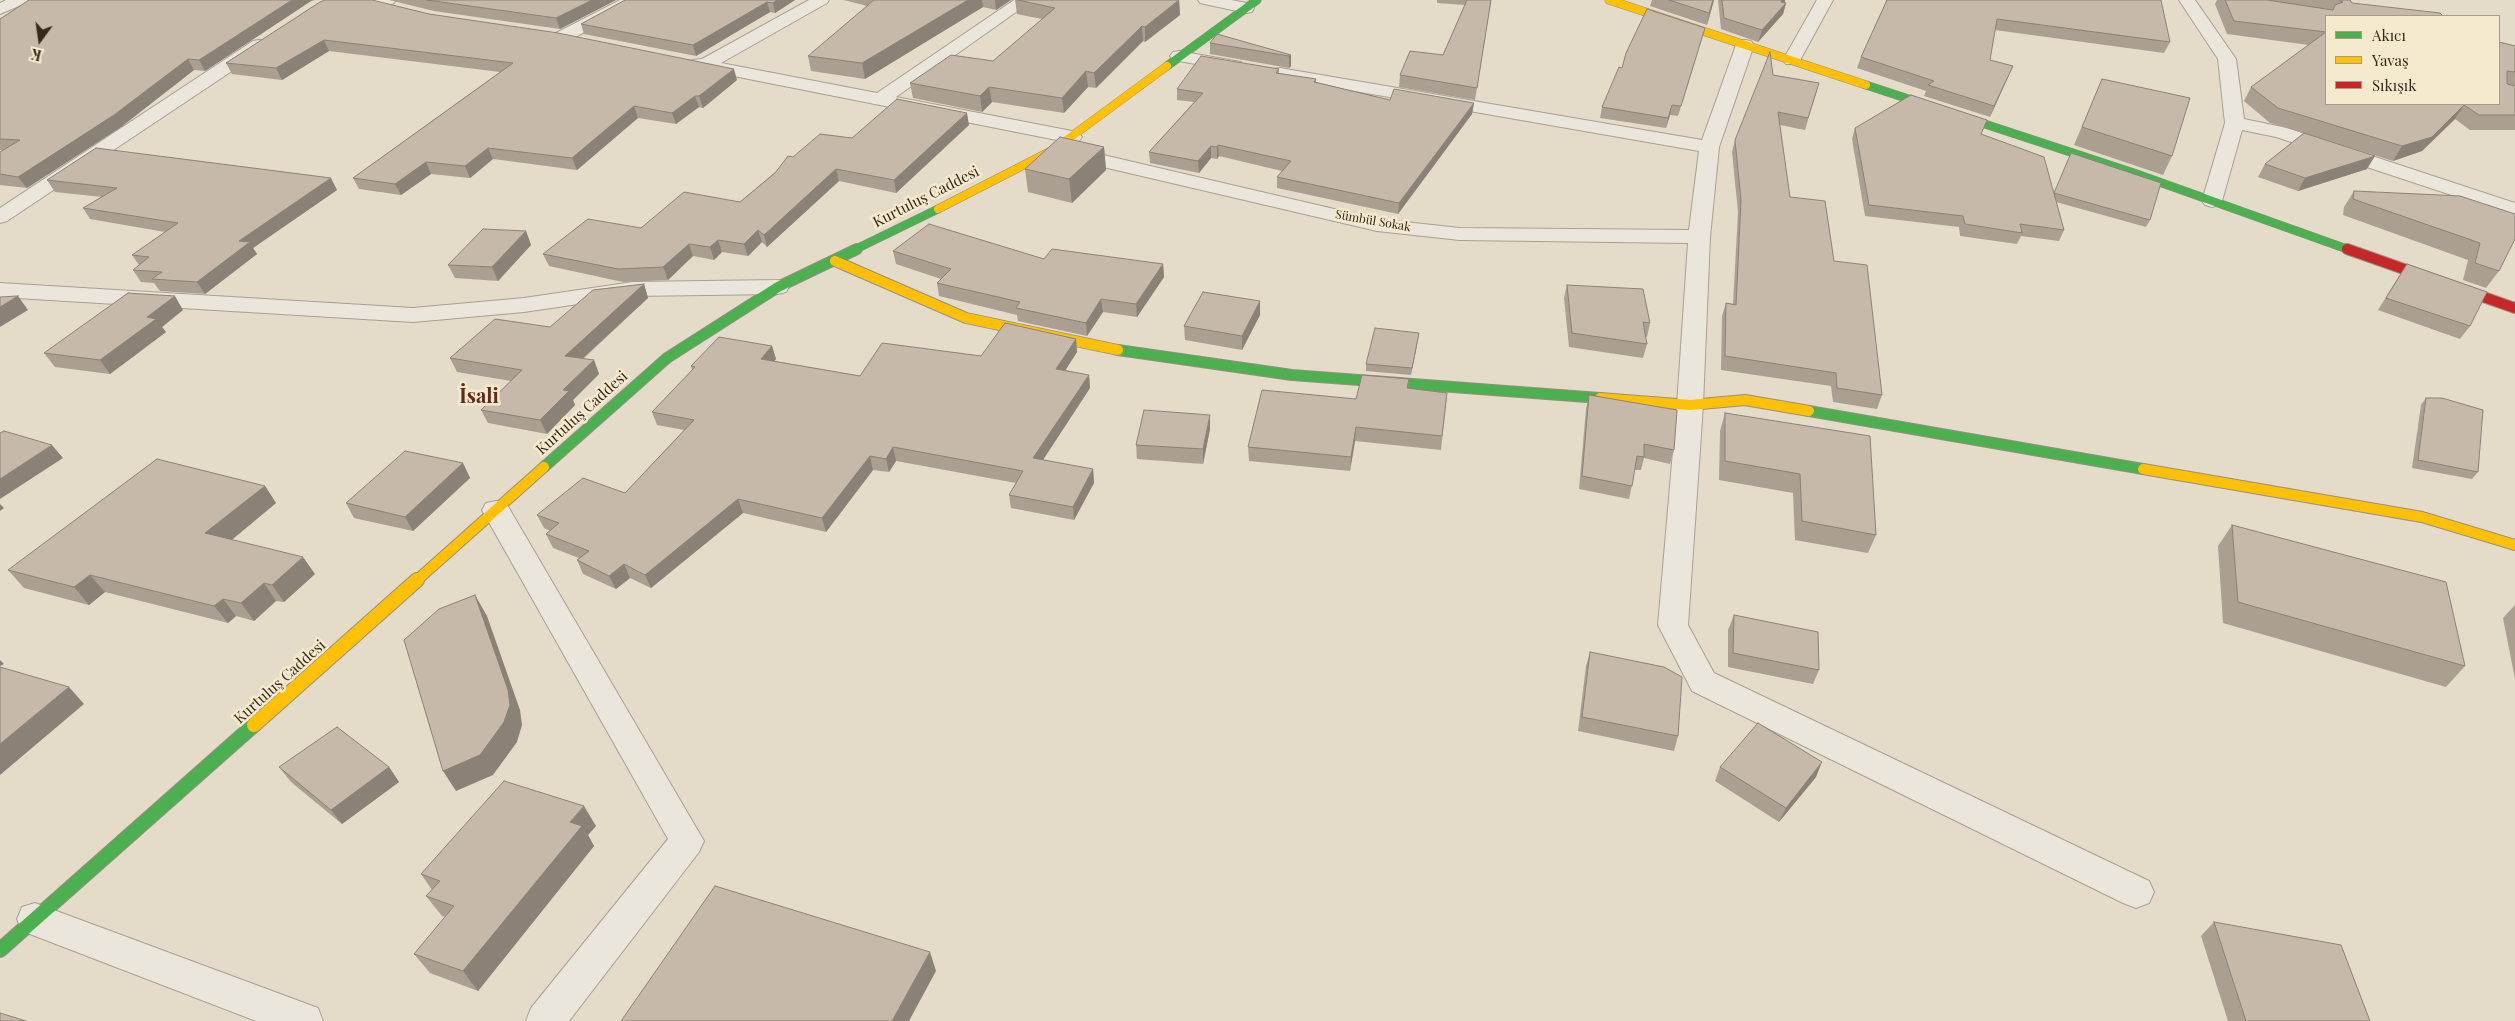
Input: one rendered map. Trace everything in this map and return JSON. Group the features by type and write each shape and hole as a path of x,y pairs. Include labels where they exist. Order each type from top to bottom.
{"street":[{"path":"0,9 20,0"},
{"path":"562,37 632,0"},
{"path":"705,65 821,0"},
{"path":"879,100 1025,0"},
{"path":"1206,0 1251,4"},
{"path":"1609,0 2212,201 2515,308"},
{"path":"1792,60 1825,0"},
{"path":"2187,0 2227,59 2235,123 2212,201"},
{"path":"375,1 406,11"},
{"name":"Kurtuluş Caddesi","path":"0,950 667,358 778,287 835,261 1053,150 1251,4"},
{"path":"0,217 277,34"},
{"path":"543,34 591,42"},
{"path":"1744,45 1710,147 1699,237 1690,406 1673,625 1703,682 2136,892"},
{"path":"1179,56 1710,147"},
{"path":"686,61 1072,137"},
{"path":"2235,123 2280,132 2515,210"},
{"name":"Sümbül Sokak","path":"1053,150 1377,225 1460,234 1699,237"},
{"path":"835,261 966,318 1095,347 1292,375 1690,406 1745,400 2422,517 2515,545"},
{"path":"0,290 413,314 524,305 633,289 778,287"},
{"path":"496,510 687,841 545,1021"},
{"path":"35,919 304,1021"}],"building":[{"path":"29,0 292,0 199,60 188,59 114,115 18,177 0,174 0,152 20,140 0,139 0,19"},
{"path":"325,0 372,0 429,14 558,33 734,69 699,96 695,96 672,113 634,106 572,158 488,148 465,166 426,162 395,184 353,178 513,63 324,40 276,68 226,63"},
{"path":"427,0 592,0 556,18"},
{"path":"625,0 777,0 773,3 767,2 693,45 581,24"},
{"path":"874,0 968,0 862,63 808,56"},
{"path":"1018,0 1179,0 1145,27 1142,26 1094,73 1086,71 1062,98 989,87 980,96 910,83 951,55 993,61 1055,8"},
{"path":"1467,0 1491,0 1477,88 1400,75 1410,51 1443,55"},
{"path":"1669,0 1713,0 1709,13"},
{"path":"1722,0 1782,0 1781,2 1786,3 1762,30 1724,18"},
{"path":"1887,0 2161,0 2170,42 1997,19 1990,60 2013,66 1994,106 1928,85 1934,81 1861,57"},
{"path":"2225,0 2267,0 2333,10 2335,5 2343,2 2339,0 2350,0 2352,3 2440,13 2442,15 2325,15 2325,32 2234,21"},
{"path":"1647,9 1705,28 1681,106 1672,105 1668,118 1602,107 1619,67 1622,68 1626,53"},
{"path":"2325,33 2325,105 2464,105 2432,137 2402,146 2278,108 2251,87"},
{"path":"1217,34 1291,55 1210,43"},
{"path":"2500,42 2515,46 2515,72 2507,71 2507,84 2515,86 2515,115 2479,115 2464,105 2500,105"},
{"path":"1770,52 1773,75 1819,83 1808,118 1778,112 1790,197 1825,201 1834,261 1867,265 1882,395 1837,388 1836,373 1725,356 1726,303 1736,305 1741,200 1735,140"},
{"path":"1201,56 1279,69 1276,73 1316,79 1314,82 1390,100 1394,89 1474,103 1399,203 1277,177 1291,161 1218,145 1217,147 1211,146 1198,161 1149,152 1203,93 1177,89"},
{"path":"2102,79 2190,98 2172,156 2082,127"},
{"path":"1911,95 1987,120 1981,134 2044,157 2064,230 2020,224 2022,233 1965,224 1963,216 1869,205 1855,128"},
{"path":"897,99 967,113 894,180 836,169 764,235 758,230 744,244 718,240 710,247 689,244 663,267 618,269 543,254 588,219 641,228 684,192 740,202 775,173 788,156 793,157 820,134 852,138"},
{"path":"2304,133 2375,156 2305,178 2265,164"},
{"path":"1060,137 1104,147 1069,179 1025,169"},
{"path":"96,148 331,178 239,241 250,242 197,282 152,279 162,272 133,270 149,257 132,255 178,223 83,208 117,188 47,180"},
{"path":"2071,153 2161,183 2150,220 2054,193"},
{"path":"2354,191 2460,196 2515,214 2515,239 2499,271 2475,263 2480,243 2353,199"},
{"path":"929,224 1044,259 1052,249 1163,264 1136,304 1101,299 1086,323 1016,308 1020,302 937,283 951,269 893,251"},
{"path":"483,229 526,231 492,267 448,265"},
{"path":"2407,264 2487,292 2470,326 2386,298"},
{"path":"644,284 565,356 594,360 563,390 569,391 540,420 481,410 522,370 450,358 495,319 550,327 593,290"},
{"path":"1567,285 1643,289 1650,323 1643,322 1647,344 1572,333"},
{"path":"1203,292 1260,301 1242,336 1184,326"},
{"path":"128,293 175,296 147,317 156,319 100,360 44,353"},
{"path":"18,296 0,307 0,297"},
{"path":"1005,323 1076,339 1056,369 1089,375 1033,458 1093,469 1073,507 1009,495 1023,471 893,447 886,459 870,456 822,518 738,499 645,575 624,564 609,576 577,560 589,551 546,534 559,523 537,515 583,478 625,493 694,420 652,412 695,367 691,366 719,337 772,346 761,359 860,376 882,343 981,356"},
{"path":"1375,328 1419,333 1412,368 1366,364"},
{"path":"1362,375 1409,379 1407,388 1447,393 1442,436 1356,427 1351,457 1248,447 1262,390 1356,399"},
{"path":"1589,395 1677,410 1674,450 1644,444 1644,457 1637,456 1632,486 1582,476"},
{"path":"2426,398 2442,398 2483,410 2478,472 2418,460"},
{"path":"1144,410 1210,415 1203,449 1136,445"},
{"path":"1725,413 1870,436 1876,535 1802,521 1800,474 1725,461"},
{"path":"4,431 52,445 0,479 0,433"},
{"path":"405,451 463,463 405,517 346,503"},
{"path":"157,459 265,486 205,533 303,557 272,585 264,583 241,603 223,599 214,606 90,575 74,587 8,570"},
{"path":"2232,525 2446,582 2465,666 2238,602"},
{"path":"475,595 508,690 510,705 504,722 480,755 443,771 404,640 439,609"},
{"path":"1734,615 1818,632 1819,670 1733,653"},
{"path":"1590,652 1664,667 1682,677 1678,736 1582,717"},
{"path":"0,667 69,687 0,744"},
{"path":"1758,723 1822,762 1786,808 1720,767"},
{"path":"337,727 389,767 331,810 279,767"},
{"path":"504,781 584,806 570,822 582,826 463,971 414,954 454,906 426,896 440,881 421,874"},
{"path":"715,886 930,952 892,1021 621,1021"},
{"path":"2214,922 2341,945 2370,1021 2246,1021"},
{"path":"0,1013 26,1021 0,1021"}],"traffic: fast":[{"path":"1167,66 1257,0"},
{"path":"1866,85 2134,173 2347,249"},
{"path":"544,467 667,358 778,287 938,209"},
{"path":"1118,350 1292,375 1600,398"},
{"path":"1809,411 2143,469"},
{"path":"0,950 254,725"}],"traffic: slow":[{"path":"1609,0 1866,85"},
{"path":"938,209 1053,150 1167,66"},
{"path":"835,261 966,318 1118,350"},
{"path":"1600,398 1690,405 1745,400 1809,411"},
{"path":"254,725 544,467"},
{"path":"2143,469 2422,517 2515,545"}],"traffic: jam":[{"path":"2347,249 2515,308"}],"district":[{"name":"İsali","path":"479,397"}]}
